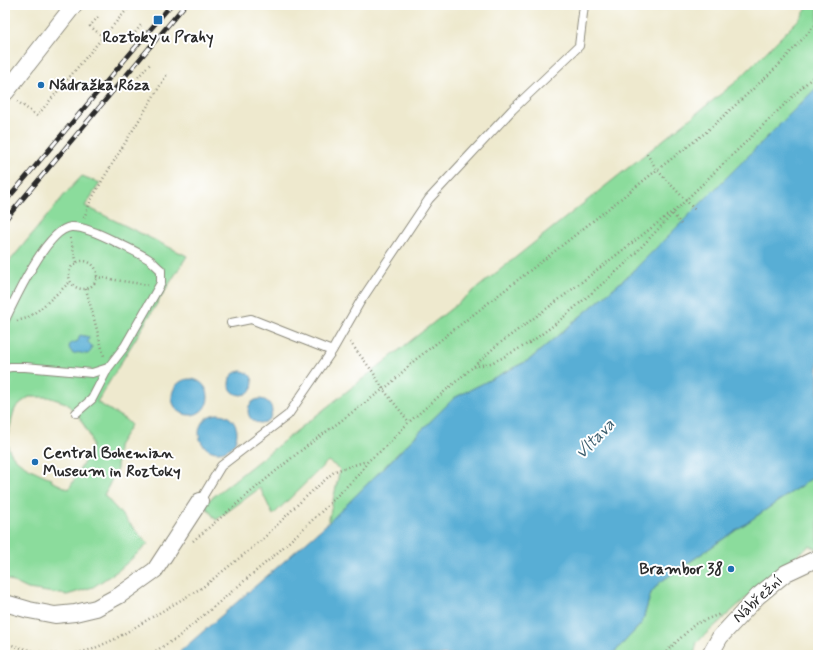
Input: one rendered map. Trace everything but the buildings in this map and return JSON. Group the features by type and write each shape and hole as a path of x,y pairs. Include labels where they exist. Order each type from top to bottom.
{"street":[{"path":"6,92 74,5"},
{"path":"5,603 29,610 55,615 75,613 96,608 120,595 155,570 200,501"},
{"name":"Nábřežní","path":"710,655 720,637 758,596 786,573 818,558"}],"lane":[{"path":"200,501 221,466 288,415 332,351 360,302 429,200 512,110 579,46 584,5"},
{"path":"9,321 25,279 42,252 58,233 67,228 80,227 106,237 150,260 161,270 161,282 125,346 108,368 92,399 76,413"},
{"path":"231,323 251,319 332,351"},
{"path":"7,366 92,374 108,368"}],"path":[{"path":"5,13 9,5"},
{"path":"6,92 37,116 131,5"},
{"path":"99,16 90,26 103,37"},
{"path":"192,542 299,452 383,390 415,360 710,128 777,66 818,22"},
{"path":"128,42 141,25"},
{"path":"138,77 151,62"},
{"path":"473,367 491,363 502,358 532,342 558,322 624,265 686,200 818,72"},
{"path":"80,227 90,202 103,179 166,76 163,74"},
{"path":"647,154 657,170 695,210"},
{"path":"149,655 177,638 276,554 321,512 359,474 368,461 382,450 409,422 496,346 561,298 686,200"},
{"path":"673,214 681,224"},
{"path":"67,228 77,263"},
{"path":"86,262 93,266 96,270 96,277 94,283 86,289 77,288 70,282 69,277 73,265 86,262"},
{"path":"96,277 159,286"},
{"path":"9,321 28,318 70,282"},
{"path":"86,289 108,368"},
{"path":"343,332 373,372 383,390 409,422"},
{"path":"5,423 11,424"},
{"path":"43,653 68,655 93,649 203,588 262,540 298,504 335,471 368,461"},
{"path":"5,511 8,514"},
{"path":"5,642 15,647 49,655"}],"green space":[{"path":"809,5 818,5 818,86 629,275 529,360 454,398 328,523 340,469 328,461 273,515 260,488 216,520 204,504 736,82 802,16"},
{"path":"82,176 100,183 85,206 187,256 97,402 126,420 131,425 118,446 117,469 104,495 148,544 119,570 93,587 67,595 28,589 5,578 5,267 66,193","holes":["29,397 48,397 66,403 80,418 90,436 92,446 69,489 51,481 52,479 23,465 12,455 8,448 7,437 16,407"]},
{"path":"818,474 818,549 809,546 756,589 697,642 694,655 612,655 642,623 651,593 659,583"}],"water":[{"name":"Vltava","path":"818,86 818,474 659,583 651,593 642,623 612,655 176,655 328,523 454,398 529,360 629,275"},
{"path":"80,335 89,337 88,342 92,346 91,351 88,354 73,354 69,348 70,344 78,341"},
{"path":"241,371 249,375 253,383 249,391 241,395 233,391 229,383 233,375"},
{"path":"190,379 203,384 208,397 203,410 190,415 177,410 172,397 177,384"},
{"path":"260,399 268,403 272,411 268,419 260,423 252,419 248,411 252,403"},
{"path":"218,414 228,417 234,423 237,433 234,443 228,449 218,452 208,449 202,443 199,433 202,423 208,417"}],"railway":[{"path":"5,202 171,5"},
{"path":"5,220 185,5"}],"place":[{"name":"Roztoky u Prahy","path":"158,20"},
{"name":"Nádražka Róza","path":"41,85"},
{"name":"Central Bohemian Museum in Roztoky","path":"35,462"},
{"name":"Brambor 38","path":"731,569"}]}
